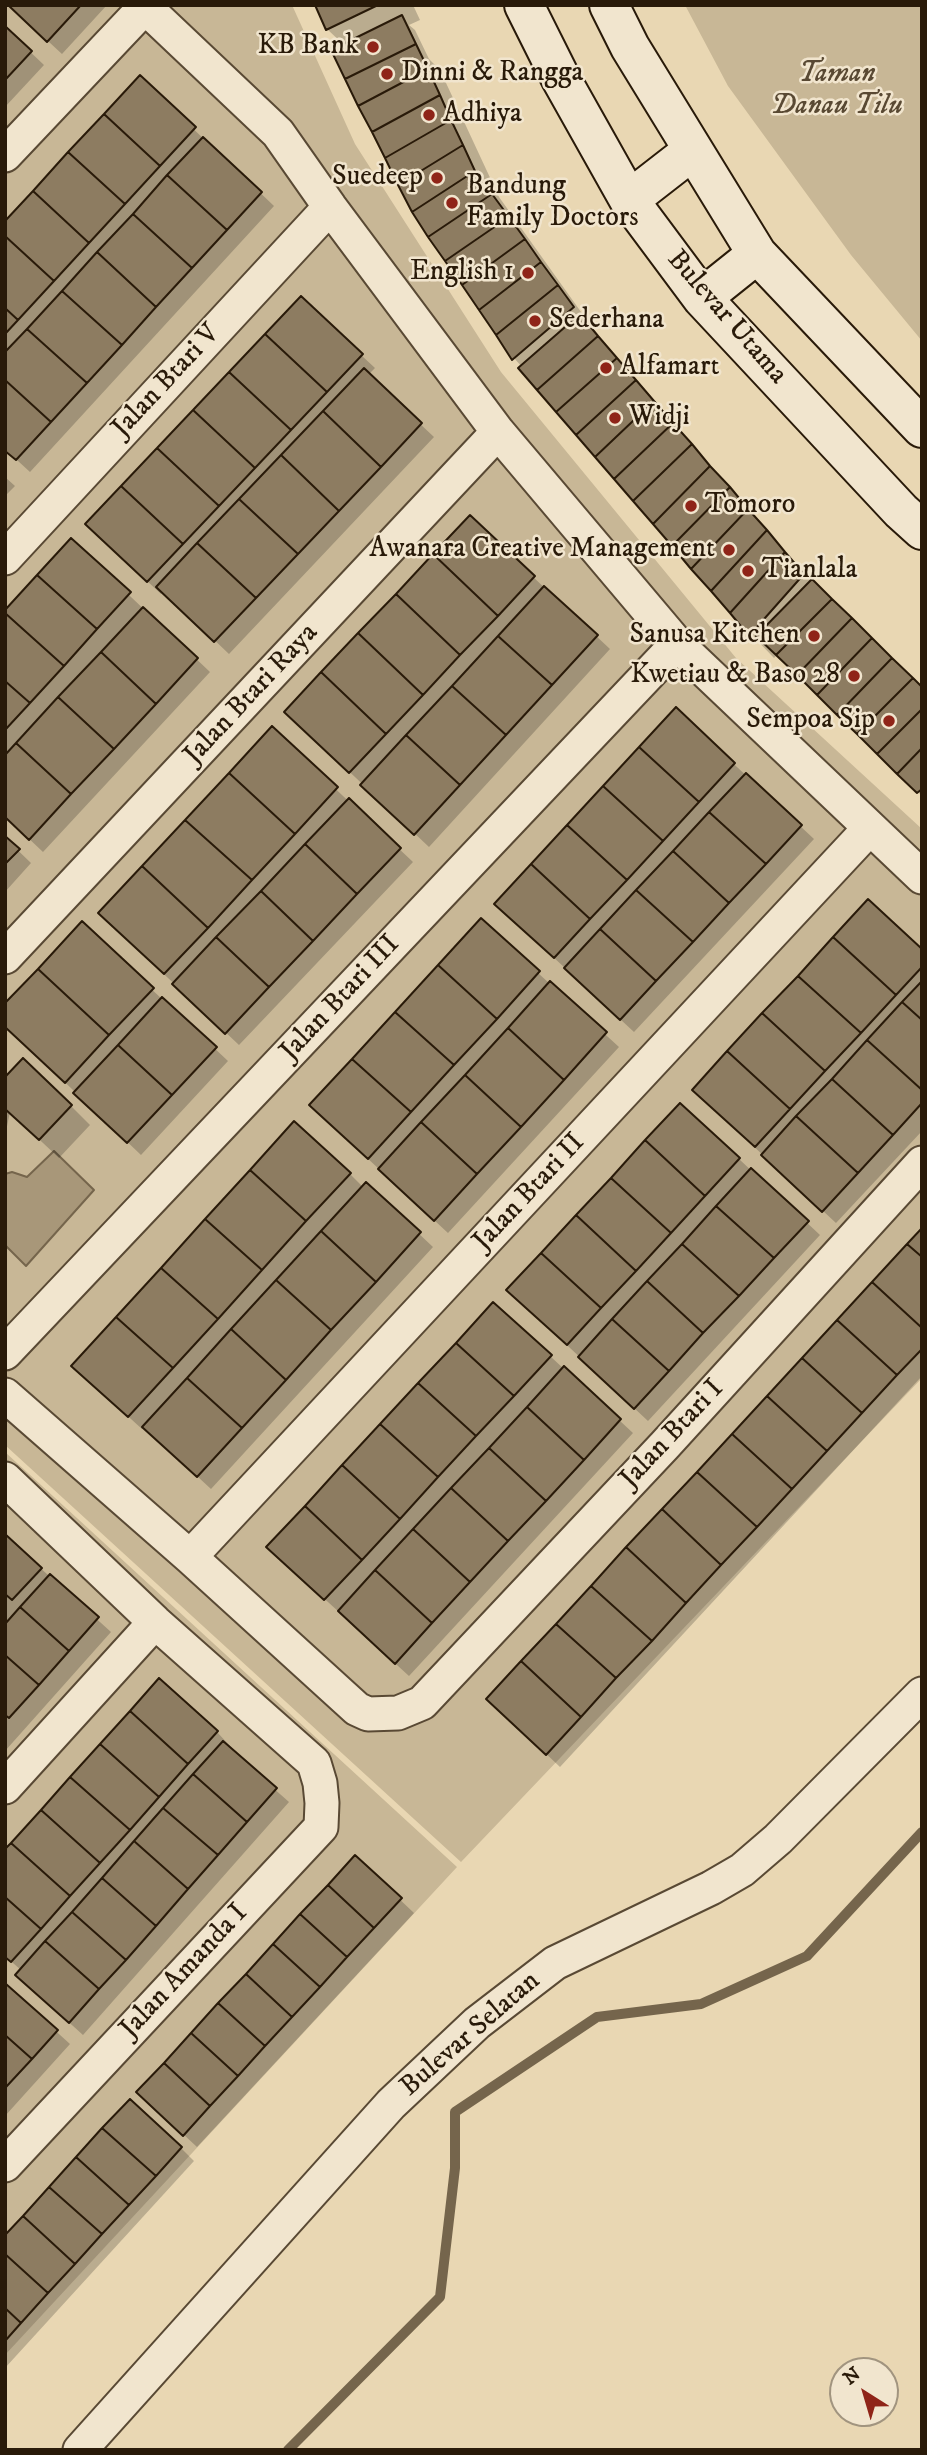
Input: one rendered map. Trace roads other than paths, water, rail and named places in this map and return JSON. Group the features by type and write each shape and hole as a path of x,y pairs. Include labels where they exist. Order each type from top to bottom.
{"main road":[{"name":"Bulevar Utama","path":"524,5 561,79 629,200 702,298 901,511 922,530"},
{"path":"609,5 630,47 757,254 922,428"},
{"path":"629,200 692,150"},
{"path":"702,298 757,254"}],"street":[{"path":"5,155 145,6 278,133 498,432 677,644 922,877"},
{"name":"Jalan Btari V","path":"5,558 330,207"},
{"name":"Jalan Btari Raya","path":"5,957 498,432"},
{"name":"Jalan Btari III","path":"5,1353 677,644"},
{"name":"Jalan Btari II","path":"190,1557 869,829"},
{"name":"Jalan Btari I","path":"190,1557 357,1709 368,1714 398,1713 422,1703 665,1445 922,1163"},
{"path":"5,1395 190,1557"},
{"path":"5,1479 155,1622 5,1787"},
{"name":"Jalan Amanda I","path":"5,2165 321,1827 320,1783 314,1763 155,1622"},
{"name":"Bulevar Selatan","path":"80,2450 391,2104 477,2023 555,1963 742,1870 778,1839 922,1694"}],"waterway":[{"path":"288,2450 440,2297 455,2168 455,2112 597,2017 701,2004 807,1956 922,1832"}],"place":[{"name":"KB Bank","path":"373,47"},
{"name":"Dinni & Rangga","path":"387,74"},
{"name":"Adhiya","path":"429,115"},
{"name":"Suedeep","path":"437,178"},
{"name":"Bandung Family Doctors","path":"452,203"},
{"name":"English 1","path":"528,273"},
{"name":"Sederhana","path":"535,321"},
{"name":"Alfamart","path":"606,368"},
{"name":"Widji","path":"615,418"},
{"name":"Tomoro","path":"691,506"},
{"name":"Awanara Creative Management","path":"729,550"},
{"name":"Tianlala","path":"748,571"},
{"name":"Sanusa Kitchen","path":"814,636"},
{"name":"Kwetiau & Baso 28","path":"854,676"},
{"name":"Sempoa Sip","path":"889,721"}],"park label":[{"name":"Taman Danau Tilu","path":"837,91"}]}
